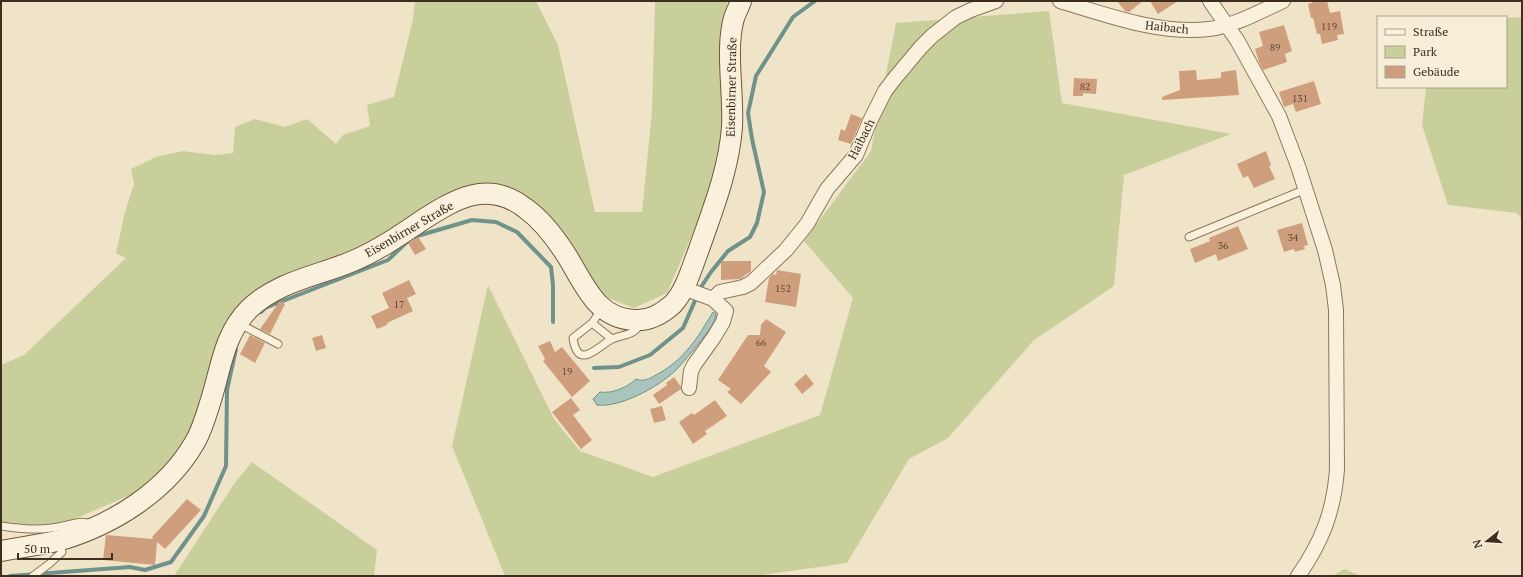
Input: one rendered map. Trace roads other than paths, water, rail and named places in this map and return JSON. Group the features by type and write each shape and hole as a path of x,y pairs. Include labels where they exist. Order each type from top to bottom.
{"main road":[{"name":"Eisenbirner Straße","path":"1,550 60,540 92,528 112,519 151,493 169,477 183,460 204,424 227,341 247,312 269,293 352,262 370,253 435,212 456,201 473,195 491,193 504,195 516,201 533,213 550,230 593,299 597,316 642,320 654,317 675,302 699,294 694,262 716,199 729,153 733,109 731,37 734,19 741,1"}],"street":[{"name":"Haibach","path":"699,294 720,292 743,287 751,283 786,250 807,224 827,189 856,155 870,121 885,91 921,47 932,36 956,18 971,10 996,1"},
{"name":"Haibach","path":"1060,1 1128,21 1158,27 1198,30 1210,29 1228,24 1283,1"},
{"path":"1210,1 1228,24 1279,116 1306,189 1325,250 1333,285 1336,310 1336,489 1331,510 1313,555 1298,576"},
{"path":"689,388 694,365 723,322 726,311 699,294"}],"lane":[{"path":"1189,237 1306,189"},
{"path":"612,339 597,316 573,338 574,344 580,353 588,355 612,339 635,332 642,320"},
{"path":"238,323 278,344"},
{"path":"1,526 32,530 54,528 78,522 85,522 92,528"},
{"path":"33,576 62,552 60,540"}],"water":[{"path":"713,312 716,314 713,324 709,330 682,363 668,377 649,390 627,400 606,405 597,405 593,399 600,392 610,392 620,389 629,385 636,379 648,379 674,363 689,348"}],"waterway":[{"path":"594,368 619,367 650,355 683,328 701,287 711,272 728,251 750,237 757,223 764,192 752,139 748,113 756,76 793,17 815,1"},
{"path":"414,237 472,220 496,222 517,232 551,267 553,285 553,322"},
{"path":"261,312 265,308 388,260 408,241"},
{"path":"10,576 130,567 145,570 171,562 204,516 226,466 227,390 236,349"}]}
